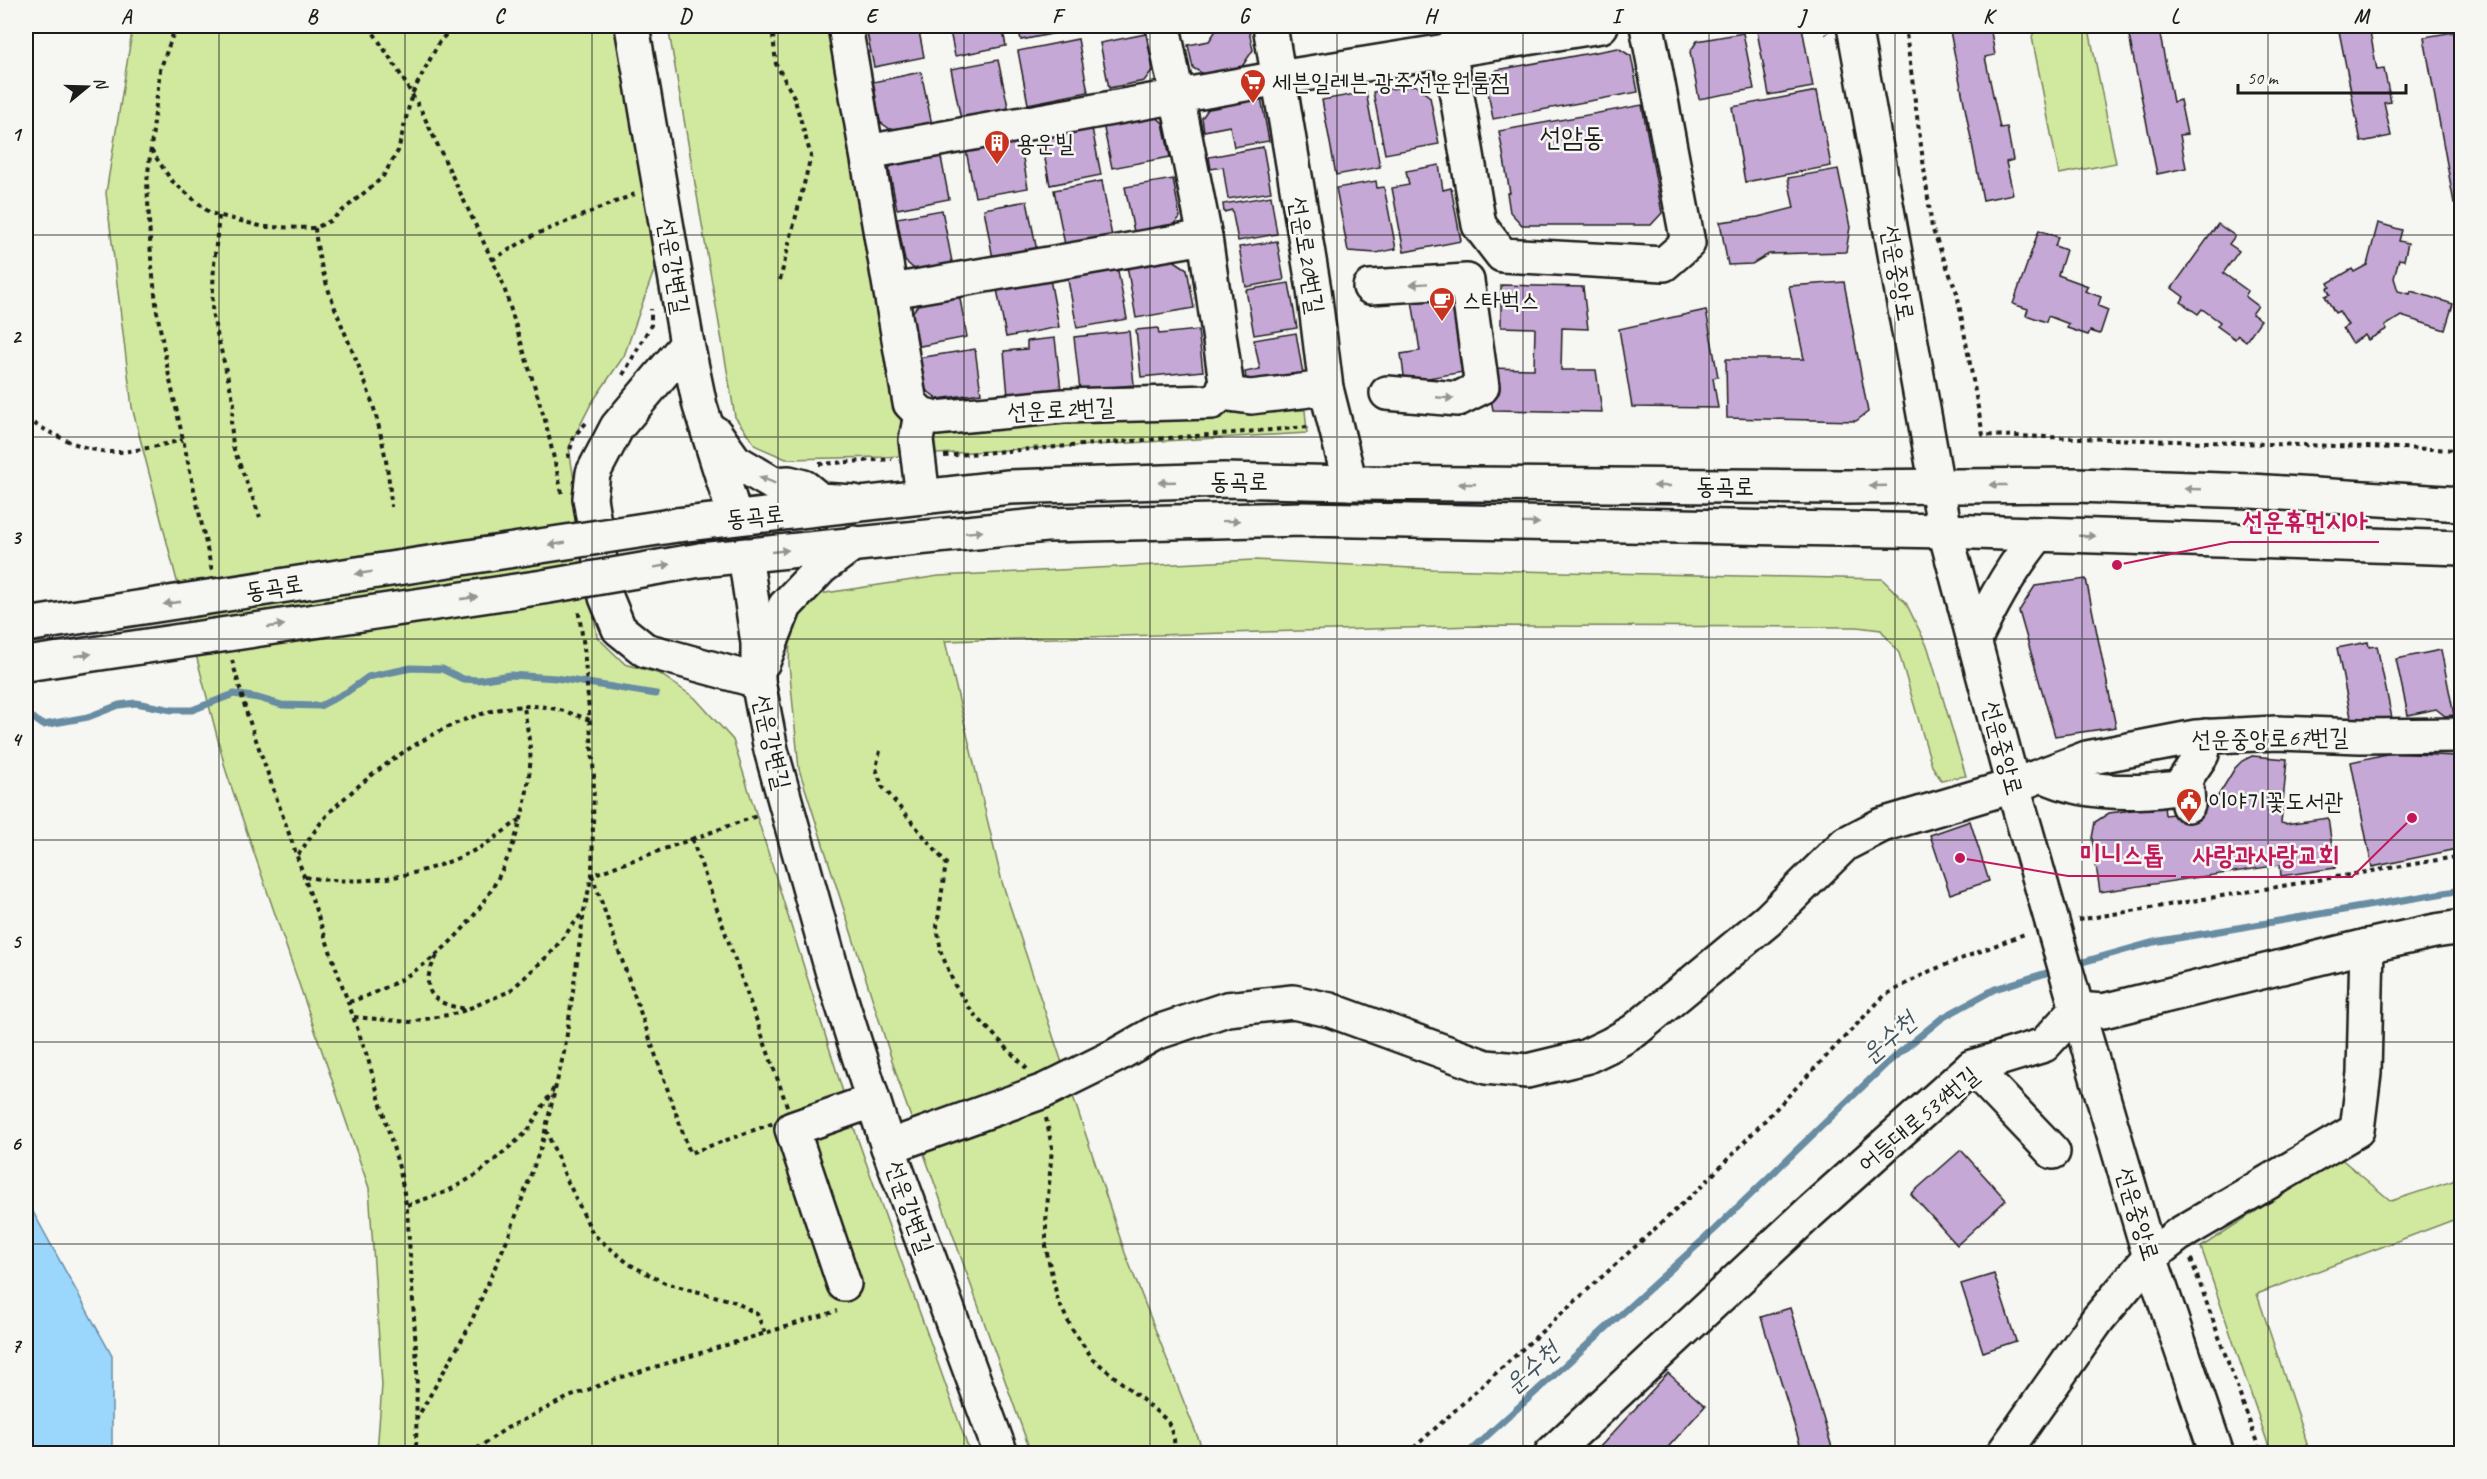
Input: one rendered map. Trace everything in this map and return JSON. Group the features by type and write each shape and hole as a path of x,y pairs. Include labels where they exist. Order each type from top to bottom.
{"street":[{"name":"선운강변길","path":"632,26 687,344 617,427 593,473 590,498 606,597 619,628 645,650 758,681 771,750 835,981 872,1101 1001,1454"},
{"path":"845,26 910,403 921,414 916,440 923,497"},
{"path":"1163,26 1205,237 1226,382 1222,393 1251,397 1326,388"},
{"name":"선운로20번길","path":"1270,26 1314,290 1326,388 1350,483"},
{"path":"867,152 1279,78 1601,26"},
{"path":"1449,49 1479,225 1502,255 1664,264 1688,243 1647,26"},
{"name":"선운중앙로","path":"1854,26 1945,531 2013,786 2150,1257 2217,1454"},
{"path":"892,291 1205,237"},
{"path":"1370,287 1467,281 1482,387 1458,399 1387,393"},
{"path":"687,344 699,406 735,517"},
{"name":"선운로2번길","path":"921,414 936,418 1063,406 1212,402 1222,393"},
{"path":"699,406 722,445 735,461 757,476 774,484 789,483 804,487 820,500 882,503"},
{"name":"동곡로","path":"26,625 677,525 1009,487 1224,480 1833,487 2076,485 2251,491 2462,504"},
{"path":"2251,491 2462,481"},
{"name":"동곡로","path":"26,664 543,587 700,560 1046,525 1302,519 1945,531 2454,551"},
{"path":"1974,641 2002,588 2038,534"},
{"path":"758,681 769,644 785,606 822,567 854,543"},
{"path":"745,555 758,643 758,681"},
{"name":"선운중앙로67번길","path":"888,1147 1044,1091 1115,1056 1155,1033 1227,1009 1263,1004 1293,1002 1330,1010 1486,1067 1527,1071 1585,1057 1610,1045 1642,1024 1768,920 1845,844 1882,825 2013,786 2087,758 2145,745 2206,736 2277,733 2360,736 2462,735"},
{"path":"2043,775 2056,781 2103,791 2150,791 2183,796 2202,754 2206,736"},
{"path":"2076,1005 2103,1011 2367,946 2462,927"},
{"path":"2003,1454 2098,1319 2150,1257 2178,1235 2357,1130 2364,1073 2367,946"},
{"name":"어등대로534번길","path":"1551,1454 1809,1213 1972,1067 2044,1046 2076,1005"},
{"path":"1972,1067 2053,1152"},
{"path":"844,1284 792,1129 872,1101"}],"path":[{"path":"176,26 160,70 147,182 151,258 157,312 213,578"},
{"path":"369,26 412,94 502,281 545,420 562,495"},
{"path":"151,150 171,180 210,213 264,227 315,228 330,221 382,178 398,151 412,94 439,42 454,26"},
{"path":"772,26 776,64 794,97 811,156 780,280"},
{"path":"1905,26 1932,228 1958,293 1983,435 2462,450"},
{"path":"492,260 534,236 660,183"},
{"path":"219,216 213,264 213,313 234,403 231,421 233,447 260,516"},
{"path":"315,228 322,268 375,411 390,484 391,507"},
{"path":"26,419 41,428 84,446 112,452 183,440"},
{"path":"809,465 1314,427"},
{"path":"416,1420 468,1329 509,1235 542,1144 565,1048 584,911 592,875 594,776 585,663 577,601"},
{"path":"232,659 247,714 354,1017 397,1160 407,1205 417,1364 416,1454"},
{"path":"298,855 333,809 387,764 441,730 492,710 533,705 563,710 590,720"},
{"path":"348,1002 378,993 413,973 439,953 453,942 494,888 518,830 530,765 524,706"},
{"path":"880,751 876,768 882,786 946,863 937,926 941,952 954,984 972,1012 1029,1072"},
{"path":"592,875 757,816"},
{"path":"305,877 333,882 370,881 420,873 483,846 520,819"},
{"path":"592,875 690,1153 791,1118 692,839"},
{"path":"1407,1454 1702,1186 1885,995 1930,971 2055,930 2462,856"},
{"path":"354,1017 410,1022 458,1013 510,991 551,953 584,911"},
{"path":"439,953 428,971 428,987 438,1001 452,1007 469,1009"},
{"path":"407,1205 446,1192 478,1174 527,1132 556,1084"},
{"path":"1044,1109 1052,1147 1046,1249 1058,1301 1072,1329 1093,1359 1168,1421 1174,1439 1175,1454"},
{"path":"546,1129 593,1234 629,1264 665,1283 733,1301 757,1314 765,1333"},
{"path":"469,1454 507,1428 569,1397 619,1378 852,1306 844,1284"}],"green space":[{"path":"133,26 620,26 657,262 624,356 591,404 569,447 597,637 625,664 660,674 695,698 733,740 858,1140 970,1453 377,1453 382,1385 369,1188 226,771 132,407 106,193"},
{"path":"668,26 833,26 902,427 1305,410 1307,433 883,457 786,459 756,446 735,417"},
{"path":"2042,26 2087,26 2089,29 2116,163 2059,174 2032,37 2035,29"},
{"path":"1254,560 1432,569 1882,579 1906,603 1928,648 1966,776 1941,780 1932,766 1899,653 1881,630 1857,627 1475,626 945,641 1002,882 1125,1253 1204,1453 1031,1453 904,1098 799,769 789,664 790,635 806,602 819,594 939,576"},
{"path":"2339,1157 2391,1201 2453,1181 2461,1161 2461,1217 2257,1294 2310,1453 2271,1453 2201,1247"}],"water":[{"path":"26,1199 112,1356 112,1453 26,1453"}],"building":[{"path":"867,26 918,26 924,57 874,67"},
{"path":"949,26 1002,26 1006,46 955,56"},
{"path":"1018,26 1076,26 1077,29 1021,40"},
{"path":"1100,26 1136,26 1101,32"},
{"path":"1219,26 1248,26 1253,50 1237,74 1212,79 1193,68 1188,45 1209,41"},
{"path":"1756,26 1802,27 1813,87 1769,95"},
{"path":"1949,26 1990,26 1995,55 1985,57 2000,128 2007,127 2013,160 2006,162 2013,194 1983,200"},
{"path":"2127,26 2168,26 2169,29 2159,30 2173,102 2180,100 2187,134 2180,135 2186,168 2157,174"},
{"path":"2338,26 2369,26 2377,70 2384,69 2391,102 2384,103 2391,136 2361,142"},
{"path":"2454,32 2462,75 2462,202 2454,203 2424,37"},
{"path":"1151,33 1157,64 1144,81 1109,88 1100,43"},
{"path":"1743,33 1754,89 1699,99 1690,52 1697,41"},
{"path":"1078,39 1088,92 1028,104 1018,51"},
{"path":"1618,48 1631,56 1638,92 1493,119 1486,81 1497,70"},
{"path":"998,60 1009,111 961,120 951,69"},
{"path":"921,72 932,125 894,132 880,122 873,82"},
{"path":"1415,85 1430,97 1439,144 1385,154 1373,92"},
{"path":"1817,91 1831,166 1745,182 1732,107"},
{"path":"1366,92 1380,167 1336,175 1322,100"},
{"path":"1261,97 1269,141 1234,147 1230,126 1204,131 1202,118 1211,105"},
{"path":"1642,105 1662,213 1651,225 1522,225 1510,212 1507,193 1510,193 1499,131"},
{"path":"1153,114 1163,123 1170,157 1112,168 1103,124"},
{"path":"1091,123 1101,175 1050,185 1040,133"},
{"name":"용운빌","path":"1019,135 1028,188 975,197 965,145"},
{"path":"939,147 949,199 897,209 889,169 898,154"},
{"path":"1263,147 1271,192 1228,199 1223,167 1211,169 1209,157"},
{"path":"1439,165 1443,190 1451,188 1461,241 1404,252 1392,188 1409,185 1406,171"},
{"path":"1838,169 1850,227 1846,252 1769,254 1752,264 1728,265 1720,222 1758,217 1794,208 1788,178"},
{"path":"1173,179 1180,217 1170,230 1135,237 1125,187"},
{"path":"1102,181 1112,237 1065,245 1054,190"},
{"path":"1376,181 1377,188 1384,187 1396,249 1376,253 1348,251 1336,188"},
{"path":"1271,196 1277,234 1238,241 1232,210 1224,212 1223,204"},
{"path":"1027,201 1037,251 993,259 984,209"},
{"path":"942,210 953,267 919,273 905,261 897,218"},
{"path":"2378,223 2402,230 2399,241 2408,243 2404,260 2399,259 2394,278 2398,291 2410,294 2411,291 2453,304 2445,330 2401,316 2385,326 2387,329 2368,340 2365,335 2352,343 2343,328 2348,325 2339,311 2335,313 2325,296 2330,294 2327,288 2330,287 2328,283 2352,269 2354,272 2367,265"},
{"path":"2218,224 2235,236 2229,244 2239,251 2223,273 2248,291 2245,296 2258,306 2252,314 2261,320 2246,341 2238,335 2235,339 2217,326 2220,322 2202,309 2198,314 2181,302 2184,297 2172,288"},
{"path":"2039,230 2058,237 2055,246 2066,250 2058,275 2088,286 2085,291 2101,297 2098,306 2108,310 2100,334 2090,331 2088,335 2067,328 2069,324 2048,316 2046,322 2026,315 2028,309 2013,304"},
{"path":"1277,241 1284,280 1246,287 1239,247"},
{"path":"1170,258 1187,269 1194,308 1136,318 1127,266"},
{"path":"1117,266 1127,319 1077,328 1067,275"},
{"path":"1050,279 1059,327 1006,337 997,289"},
{"path":"1844,282 1868,412 1856,421 1727,418 1726,359 1804,359 1789,286"},
{"path":"1289,283 1297,328 1254,335 1246,290"},
{"path":"1501,285 1583,287 1588,329 1562,328 1561,370 1596,370 1602,412 1493,410 1485,368 1534,369 1535,328 1501,327"},
{"name":"스타벅스","path":"1462,286 1475,370 1405,382 1401,354 1420,351 1411,294"},
{"path":"958,288 967,337 915,347 909,317 927,293"},
{"path":"1706,310 1718,377 1713,378 1718,408 1632,407 1619,329"},
{"path":"1158,328 1159,334 1198,330 1203,371 1141,377 1136,330"},
{"path":"1129,331 1134,385 1080,390 1074,337"},
{"path":"1296,333 1304,380 1247,386 1245,372 1260,369 1254,340"},
{"path":"1055,338 1061,390 1008,396 1004,351 1027,349 1027,341"},
{"path":"975,349 981,393 938,399 922,387 918,358"},
{"path":"2086,579 2116,727 2055,736 2019,611 2035,586"},
{"path":"2368,642 2369,647 2377,646 2392,718 2353,727 2337,648"},
{"path":"2441,650 2454,715 2445,716 2436,709 2408,715 2396,659"},
{"path":"2391,753 2455,756 2462,789 2462,848 2372,867 2351,762"},
{"name":"이야기꽃도서관","path":"2252,756 2287,759 2281,823 2328,818 2335,868 2281,876 2280,865 2100,892 2092,838 2095,822 2109,813 2164,806 2165,815 2200,811 2215,801 2235,768"},
{"path":"1970,821 1989,881 1950,894 1930,835"},
{"path":"1961,1150 2006,1200 1957,1245 1911,1194"},
{"path":"1994,1274 2016,1341 1983,1352 1961,1284"},
{"path":"1790,1308 1834,1454 1803,1454 1761,1317"},
{"path":"1668,1373 1705,1406 1662,1454 1603,1454 1598,1449"}],"waterway":[{"path":"26,713 43,725 88,717 119,705 136,703 172,710 192,710 234,694 282,705 320,706 347,692 368,677 411,668 442,669 463,679 478,680 510,675 556,678 656,694"},
{"name":"운수천","path":"2072,965 2154,942 2462,890"},
{"name":"운수천","path":"1467,1454 1714,1230 1887,1063 1942,1018 1995,989 2056,970"}],"place":[{"name":"세븐일레븐 광주선운원룸점","path":"1253,105"},
{"name":"용운빌","path":"997,166"},
{"name":"스타벅스","path":"1442,323"},
{"name":"선운휴먼시아","path":"2117,565"},
{"name":"사랑과사랑교회","path":"2412,818"},
{"name":"이야기꽃도서관","path":"2189,824"},
{"name":"미니스톱","path":"1960,858"}],"district":[{"name":"선암동","path":"1572,137"}]}
